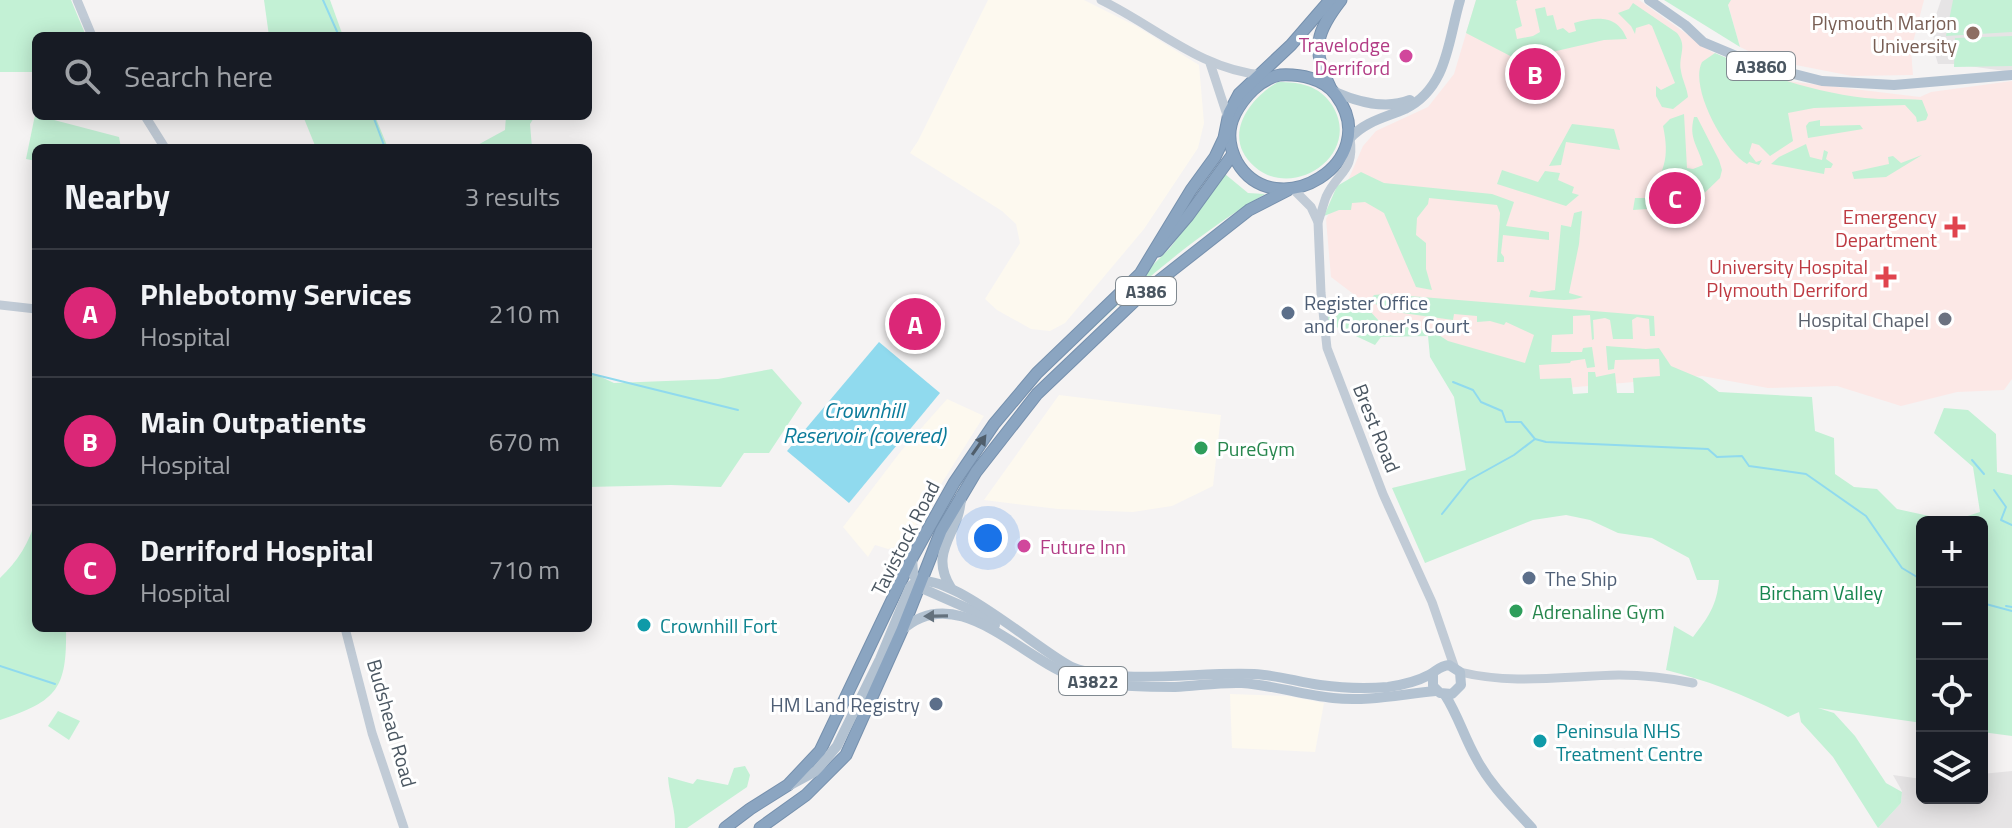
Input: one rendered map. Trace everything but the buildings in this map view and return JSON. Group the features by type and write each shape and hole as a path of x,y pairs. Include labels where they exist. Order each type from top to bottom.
{"highway":[{"name":"Tavistock Road","path":"725,828 788,785 809,765 828,738 912,558 954,483 994,424 1037,373 1140,274 1215,157 1239,94 1291,45 1330,0"},
{"path":"1332,90 1300,75 1271,76 1260,83 1229,122 1233,154 1246,173 1260,183 1290,189 1318,179 1331,170 1343,154 1350,138 1346,113 1320,65 1318,38 1323,24 1341,0"},
{"name":"Tavistock Road","path":"1150,258 1169,240 1233,154"},
{"name":"Tavistock Road","path":"760,828 814,788 846,755 923,584 941,531 961,494 1037,394 1142,294 1227,226 1259,204 1290,189"},
{"name":"A386","path":"1052,360 1063,359 1104,329"},
{"path":"1052,360 1060,370"}],"main road":[{"path":"1350,138 1374,119 1415,103 1436,79 1448,53 1460,0"},
{"name":"A3860","path":"1649,0 1703,42 1758,65 1822,81 1884,86 2012,75"},
{"path":"1332,90 1363,103 1393,105 1414,98 1436,79"},
{"path":"951,588 942,575 941,561 961,509 961,494"},
{"path":"912,558 923,584"},
{"name":"A3822","path":"923,584 951,588 1000,617 1055,658 1092,673 1168,676 1255,674 1354,688 1404,684 1437,670 1457,669"},
{"name":"A3822","path":"923,584 976,612 1032,653"},
{"name":"Tavistock Road","path":"788,785 816,771 837,746 923,584"},
{"name":"A3822","path":"902,630 926,614 958,616 1001,634 1071,676 1129,686 1239,683 1335,698 1392,697 1450,691"},
{"path":"1457,669 1450,691 1476,760 1495,788 1532,828"},
{"path":"1437,670 1432,681 1450,691"}],"street":[{"path":"77,0 90,32"},
{"path":"1101,0 1210,63 1245,74 1271,76"},
{"path":"1210,63 1229,122"},
{"path":"148,120 162,144"},
{"name":"Brest Road","path":"1350,138 1352,155 1349,166 1326,196 1318,222 1327,348 1457,669"},
{"path":"1290,189 1311,207 1318,222"},
{"path":"0,305 32,309"},
{"name":"Budshead Road","path":"346,632 372,733 404,828"},
{"path":"1437,670 1445,637"},
{"path":"1457,669 1485,678 1513,680 1620,675 1693,683"},
{"path":"1450,691 1485,678"}],"shaded area":[{"path":"988,0 1084,0 1136,26 1199,65 1204,123 1198,148 1144,229 1065,323 1050,331 1031,329 997,310 985,299 1020,243 1016,224 1002,211 910,153"},
{"path":"1476,0 1639,0 1712,52 1756,75 1787,81 1920,97 1931,92 2012,81 2012,379 2004,390 1957,392 1901,406 1837,386 1768,388 1702,376 1531,391 1490,370 1434,332 1379,321 1356,296 1331,277 1326,219 1363,146 1376,131 1428,107 1454,74"},
{"path":"1731,0 1924,0 1911,50 1913,75 1852,76 1765,59 1740,47 1728,4"},
{"name":"Plymouth Marjon University","path":"1941,0 2012,0 2012,72 1938,64 1933,47 1935,18"},
{"path":"1059,395 1221,415 1213,486 1172,506 1133,512 1058,509 984,500"},
{"path":"947,399 984,416 903,545 888,549 875,545 868,557 843,527 901,451"},
{"path":"1230,694 1288,696 1324,703 1315,752 1232,748"},
{"path":"2012,771 2012,828 1878,828 1901,803 1902,791 1893,775 1916,778 1916,804 1988,804 1988,773"}],"green space":[{"path":"0,0 71,0 84,32 32,32 32,72 0,72"},
{"path":"264,0 330,0 342,32 268,32"},
{"path":"1476,0 1518,0 1522,26 1515,29 1517,39 1540,32 1535,9 1545,7 1547,16 1553,15 1557,30 1563,28 1569,33 1576,31 1574,23 1605,19 1618,25 1627,39 1604,40 1518,60 1466,33"},
{"path":"1664,0 1731,0 1728,5 1740,47"},
{"path":"1953,0 2012,0 2012,32 1946,36"},
{"path":"1633,3 1680,38 1681,71 1688,97 1673,109 1662,107 1656,96 1656,86 1661,90 1675,83 1652,26 1636,28 1635,34 1618,13 1629,9"},
{"path":"2012,36 2012,66 1954,67 1955,38"},
{"path":"1715,53 1770,75 1826,92 1865,98 1922,100 1928,115 1926,120 1917,122 1905,105 1814,108 1788,113 1793,141 1770,156 1759,145 1752,143 1749,153 1756,162 1762,160 1759,165 1747,164 1728,146 1704,102 1699,73 1702,62"},
{"path":"1278,82 1301,84 1321,93 1332,105 1339,123 1339,140 1332,155 1320,167 1288,179 1271,176 1255,167 1240,144 1242,120 1257,98"},
{"path":"1684,114 1687,168 1703,165 1692,131 1694,117 1697,117 1719,160 1722,170 1720,178 1692,205 1657,215 1647,209 1633,210 1635,198 1647,198 1661,172 1666,147 1663,126 1670,119"},
{"path":"34,120 54,120 119,137 120,144 32,144 32,160 26,159"},
{"path":"305,120 377,120 386,144 314,144"},
{"path":"506,120 532,120 532,144 479,144 505,130"},
{"path":"1820,120 1820,126 1860,125 1863,129 1808,138 1806,126 1809,122"},
{"path":"1572,124 1614,129 1620,150 1566,142 1561,165 1549,166"},
{"path":"1806,144 1810,157 1822,160 1824,150 1828,152 1826,159 1833,164 1831,168 1825,168 1824,174 1771,164 1779,157"},
{"path":"1922,155 1886,177 1854,179 1852,172 1889,164 1888,157 1893,156 1901,163"},
{"path":"1502,170 1538,182 1545,171 1560,173 1558,180 1574,187 1572,193 1579,195 1566,206 1497,184"},
{"path":"1361,172 1384,183 1492,194 1514,202 1506,226 1549,232 1549,240 1503,235 1501,253 1504,262 1497,262 1500,213 1497,205 1429,198 1417,218 1416,235 1426,243 1426,269 1432,290 1416,287 1384,213 1365,202 1352,203 1351,210 1339,210 1324,216 1337,186"},
{"path":"1225,174 1248,193 1265,194 1174,257 1090,331 1088,329 1170,248"},
{"path":"1582,211 1569,293 1583,297 1563,300 1529,297 1531,290 1555,290 1561,225 1571,227 1574,213"},
{"name":"Bircham Valley","path":"1374,295 1654,316 1655,336 1650,336 1649,319 1637,317 1632,320 1633,339 1613,339 1610,320 1605,318 1593,320 1592,340 1590,315 1573,316 1573,334 1552,335 1551,352 1582,352 1583,348 1592,347 1595,367 1587,368 1585,359 1539,365 1540,379 1571,378 1573,394 1588,393 1588,372 1595,372 1596,377 1615,373 1617,393 1634,393 1633,378 1660,376 1659,359 1615,360 1614,369 1608,370 1606,346 1659,348 1671,366 1702,379 1719,392 1812,397 1815,431 1834,438 1835,474 1854,487 1877,489 1897,509 1929,516 1916,516 1916,722 1818,708 1834,713 1855,736 1886,783 1902,792 1901,803 1878,828 1833,757 1801,722 1799,712 1788,717 1728,690 1666,670 1674,626 1693,637 1711,611 1718,589 1719,580 1697,580 1689,558 1652,538 1618,533 1590,520 1566,515 1533,520 1425,563 1392,488 1466,470 1454,397 1430,357 1428,336 1381,337 1375,345 1328,323 1328,307 1361,301 1379,321 1434,332 1448,341 1525,363 1534,335 1506,322 1504,325 1490,321 1477,322 1477,316 1454,314 1453,320 1388,311 1371,299"},
{"path":"772,369 802,403 769,453 744,453 721,487 592,487 592,373 614,383 718,379"},
{"name":"Bircham Valley","path":"1944,408 1968,410 1996,434 1997,472 2012,475 2012,736 1988,733 1988,516 1968,516 1980,512 1973,467 1934,433"},
{"path":"32,530 32,632 66,632 64,665 61,678 47,698 0,720 0,578"},
{"path":"58,711 80,721 69,740 48,726"},
{"path":"745,766 750,775 747,787 687,828 675,828 668,777 693,784 697,779 728,785 734,768"}],"water":[{"name":"Crownhill Reservoir (covered)","path":"879,342 940,393 849,503 787,451"}],"waterway":[{"path":"323,0 337,32"},
{"path":"374,120 384,144"},
{"path":"592,374 738,410"},
{"path":"1453,382 1473,390 1481,402 1502,411 1506,422 1521,422 1535,439 1546,442 1708,449 1717,457 1742,456 1749,466 1806,474 1866,516 1902,568 1916,576"},
{"path":"1442,514 1469,480 1514,455 1535,439"},
{"path":"1972,460 1984,474"},
{"path":"1994,490 2006,507 2001,520 2012,525"},
{"path":"1988,605 2012,611"},
{"path":"2006,606 2012,607"},
{"path":"0,666 55,684"}],"place":[{"name":"Plymouth Marjon University","path":"1973,33"},
{"name":"Travelodge Derriford","path":"1406,56"},
{"name":"Main Outpatients","path":"1535,74"},
{"name":"Derriford Hospital","path":"1675,198"},
{"name":"Emergency Department","path":"1955,227"},
{"name":"University Hospital Plymouth Derriford","path":"1886,277"},
{"name":"Register Office and Coroner's Court","path":"1288,313"},
{"name":"Hospital Chapel","path":"1945,319"},
{"name":"Phlebotomy Services","path":"915,324"},
{"name":"PureGym","path":"1201,448"},
{"name":"Future Inn","path":"1024,546"},
{"name":"The Ship","path":"1529,578"},
{"name":"Adrenaline Gym","path":"1516,611"},
{"name":"Crownhill Fort","path":"644,625"},
{"name":"HM Land Registry","path":"936,704"},
{"name":"Peninsula NHS Treatment Centre","path":"1540,741"}]}
